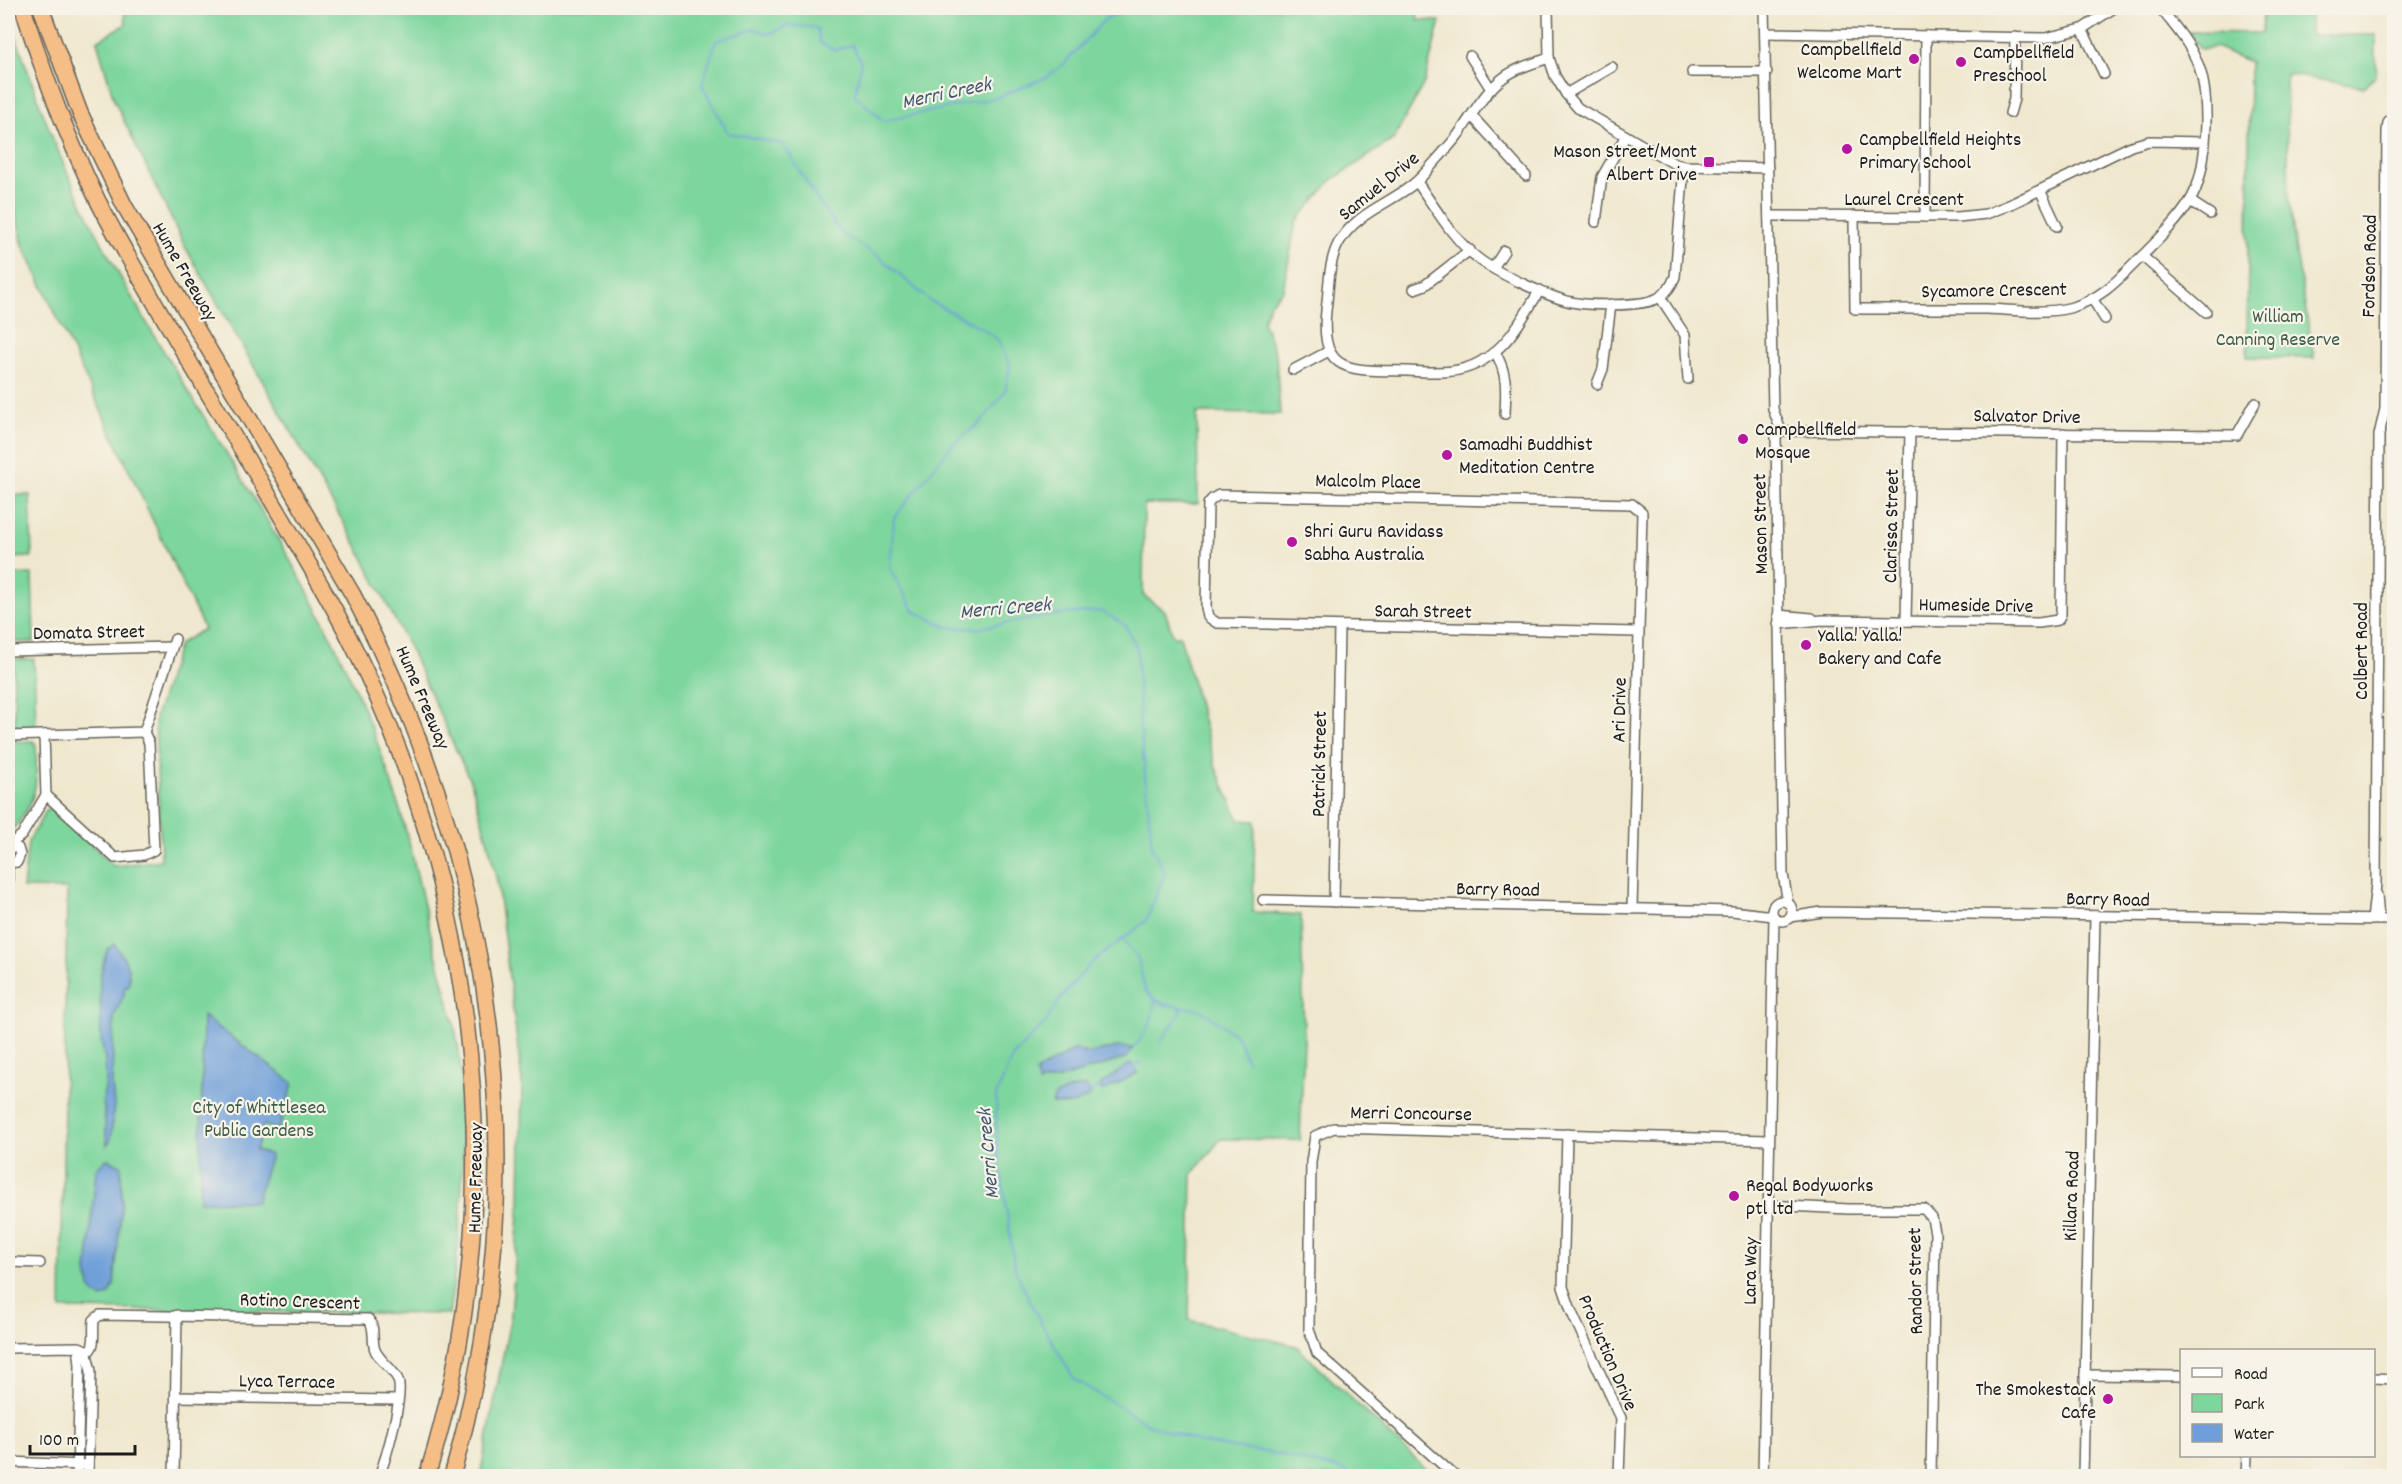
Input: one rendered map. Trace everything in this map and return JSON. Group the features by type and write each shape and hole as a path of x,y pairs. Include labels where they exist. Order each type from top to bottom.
{"highway":[{"name":"Hume Freeway","path":"23,8 51,91 96,197 162,315 325,592 368,676 406,770 434,856 461,986 471,1076 474,1173 472,1226 461,1324 442,1421 427,1476"},
{"name":"Hume Freeway","path":"41,8 80,113 124,205 342,576 377,641 413,719 450,826 474,925 483,974 494,1072 497,1172 493,1259 486,1316 470,1403 452,1476"}],"street":[{"path":"1548,8 1549,58 1555,76 1578,108 1660,157 1684,166 1768,168"},
{"name":"Mason Street","path":"1764,8 1773,409 1781,431 1776,437 1778,620 1783,874 1789,904"},
{"path":"1766,33 2044,38 2082,29 2114,8"},
{"name":"Sycamore Crescent","path":"1854,216 1855,309 2035,310 2068,308 2093,300 2112,287 2171,226 2190,201 2201,173 2205,96 2201,72 2189,46 2160,8"},
{"path":"2082,29 2104,74"},
{"path":"1925,217 1926,36"},
{"path":"2010,113 2014,99 2015,37"},
{"path":"1470,56 1491,89"},
{"name":"Samuel Drive","path":"1329,351 1324,335 1324,321 1332,262 1339,244 1362,218 1377,206 1417,182 1457,136 1491,89 1504,76 1549,58"},
{"path":"1566,94 1612,67"},
{"path":"1692,72 1767,72"},
{"name":"Fordson Road","path":"2383,420 2385,409 2387,131 2388,123 2394,114"},
{"path":"1472,116 1526,176"},
{"path":"1596,222 1602,177 1625,137"},
{"name":"Laurel Crescent","path":"1769,216 1958,217 1986,213 2132,146 2159,141 2204,142"},
{"path":"1417,182 1453,233 1479,260 1493,268 1568,301 1611,304 1641,303 1659,297 1669,289 1675,277 1684,166"},
{"path":"2040,190 2057,226"},
{"path":"2190,201 2210,214"},
{"path":"1414,289 1425,285 1470,250"},
{"path":"1493,268 1504,251"},
{"path":"2142,256 2205,312"},
{"path":"1293,370 1329,351 1338,362 1358,371 1457,371 1478,363 1510,338 1540,290"},
{"path":"1659,297 1684,335 1688,379"},
{"path":"2093,300 2105,319"},
{"path":"1596,384 1603,369 1611,304"},
{"path":"1495,352 1503,365 1506,380 1505,414"},
{"name":"Salvator Drive","path":"1781,431 2237,435 2255,403"},
{"path":"2383,420 2394,420"},
{"name":"Colbert Road","path":"2375,920 2379,435 2383,420"},
{"name":"Clarissa Street","path":"1906,621 1910,431"},
{"name":"Humeside Drive","path":"1778,620 2039,623 2058,620 2061,614 2063,433"},
{"name":"Malcolm Place","path":"1208,617 1206,607 1208,504 1219,495 1632,504 1642,512"},
{"name":"Ari Drive","path":"1632,909 1642,512"},
{"name":"Sarah Street","path":"1208,617 1217,623 1638,632"},
{"name":"Patrick Street","path":"1334,902 1339,627"},
{"name":"Domata Street","path":"8,651 173,643 144,732"},
{"path":"8,736 144,732 149,743 154,850 144,855 115,858 46,795"},
{"path":"8,846 21,835 46,795 44,735"},
{"path":"8,901 8,863 17,862 21,835"},
{"path":"8,846 15,846 20,851"},
{"name":"Mason Street","path":"1775,903 1783,874"},
{"name":"Barry Road","path":"1263,900 1731,911 1774,917"},
{"path":"1782,900 1789,904 1792,911 1778,938 1774,958 1772,910 1775,903 1782,900"},
{"name":"Barry Road","path":"1731,911 1775,903"},
{"name":"Barry Road","path":"1789,904 1822,912"},
{"name":"Barry Road","path":"1788,918 1822,912 2394,920"},
{"name":"Killara Road","path":"2083,1476 2095,916"},
{"path":"1774,917 1782,921 1788,918"},
{"name":"Lara Way","path":"1763,1476 1768,1140 1774,958"},
{"name":"Merri Concourse","path":"1455,1476 1317,1353 1309,1329 1311,1162 1315,1136 1334,1128 1768,1140"},
{"name":"Production Drive","path":"1567,1134 1563,1287 1572,1313 1621,1418 1619,1476"},
{"name":"Randor Street","path":"1768,1205 1849,1209 1924,1209 1932,1218 1935,1233 1931,1476"},
{"path":"8,1262 40,1263"},
{"path":"174,1476 177,1315"},
{"name":"Rotino Crescent","path":"84,1352 93,1337 94,1320 98,1316 177,1315 368,1319 372,1324 375,1351 398,1380 399,1389 387,1453 379,1476"},
{"path":"8,1348 50,1344 84,1352"},
{"path":"76,1476 80,1365 84,1352"},
{"path":"84,1352 91,1371 88,1476"},
{"path":"2085,1375 2180,1376"},
{"path":"2375,1378 2394,1379"},
{"name":"Lyca Terrace","path":"176,1397 397,1400"},
{"path":"2246,1476 2247,1457"},
{"path":"8,1462 88,1465"}],"green space":[{"path":"124,8 1417,8 1418,20 1440,21 1425,81 1394,139 1332,180 1296,222 1283,290 1270,303 1263,321 1276,355 1280,414 1197,413 1198,504 1144,504 1143,595 1165,611 1173,636 1180,636 1216,768 1239,820 1255,821 1253,912 1301,915 1304,1039 1300,1140 1221,1139 1192,1174 1189,1320 1296,1346 1433,1476 480,1476 511,1315 520,1201 522,1081 497,881 487,839 472,785 412,653 357,546 184,245 114,100 97,41 126,24"},
{"name":"William Canning Reserve","path":"2263,8 2310,8 2310,35 2376,35 2376,76 2364,87 2286,74 2289,196 2314,358 2247,357 2250,62 2216,47 2200,49 2189,32 2262,33"},
{"name":"City of Whittlesea Public Gardens","path":"15,34 58,151 99,238 125,286 267,520 312,599 359,698 386,766 411,848 450,1007 461,1072 462,1193 449,1314 61,1309 67,889 23,888 28,842 47,809 53,808 114,866 161,860 155,718 179,644 204,629 23,245 8,179 8,36"},
{"path":"9,495 30,495 32,557 11,558"},
{"path":"32,574 34,642 13,642 11,575"},
{"path":"13,659 34,659 36,728 15,728"},
{"path":"33,741 36,745 34,793 25,813 8,835 8,742"}],"water":[{"path":"114,944 127,964 129,981 114,1016 112,1085 114,1105 111,1139 107,1146 103,1099 106,1081 101,1040 100,978 105,956"},
{"path":"203,1016 293,1083 279,1129 264,1125 256,1150 271,1155 256,1202 200,1201"},
{"path":"1117,1047 1133,1048 1126,1058 1059,1079 1038,1083 1036,1072 1075,1049 1089,1054"},
{"path":"1131,1063 1138,1073 1102,1092 1100,1085"},
{"path":"1086,1086 1091,1095 1083,1100 1068,1105 1052,1104 1055,1096 1070,1089"},
{"path":"107,1159 121,1165 122,1201 114,1285 110,1294 103,1298 95,1295 90,1287 87,1272 96,1169"}],"waterway":[{"name":"Merri Creek","path":"1135,8 1106,18 1065,63 1047,77 998,97 884,121 855,95 861,62 852,45 835,50 820,43 817,28 788,25 769,34 755,29 716,41 702,85 728,133 783,144 841,233 877,255 930,301 978,326 998,340 1010,365 1005,392 982,421 951,446 894,518 890,569 914,611 947,627 976,629 1051,615 1101,611 1125,625 1137,648 1140,723 1152,847 1165,873 1146,921 1091,963 1058,1002 1046,1022 1012,1057 996,1096 997,1144 1015,1270 1040,1321 1074,1379 1148,1424 1202,1443 1277,1454 1346,1471 1352,1476"},
{"path":"1122,939 1138,958 1145,990 1152,998 1166,1005 1199,1009 1236,1035 1247,1061"},
{"path":"1133,1048 1148,1026 1155,1000"},
{"path":"1160,1042 1180,1014 1182,1007"},
{"path":"1134,1068 1140,1062"},
{"path":"1089,1091 1101,1087"}],"place":[{"name":"Campbellfield Welcome Mart","path":"1914,59"},
{"name":"Campbellfield Preschool","path":"1961,62"},
{"name":"Campbellfield Heights Primary School","path":"1847,149"},
{"name":"Mason Street/Mont Albert Drive","path":"1709,162"},
{"name":"Campbellfield Mosque","path":"1743,439"},
{"name":"Samadhi Buddhist Meditation Centre","path":"1447,455"},
{"name":"Shri Guru Ravidass Sabha Australia","path":"1292,542"},
{"name":"Yalla! Yalla! Bakery and Cafe","path":"1806,645"},
{"name":"Regal Bodyworks ptl ltd","path":"1734,1196"},
{"name":"The Smokestack Cafe","path":"2108,1399"}]}
